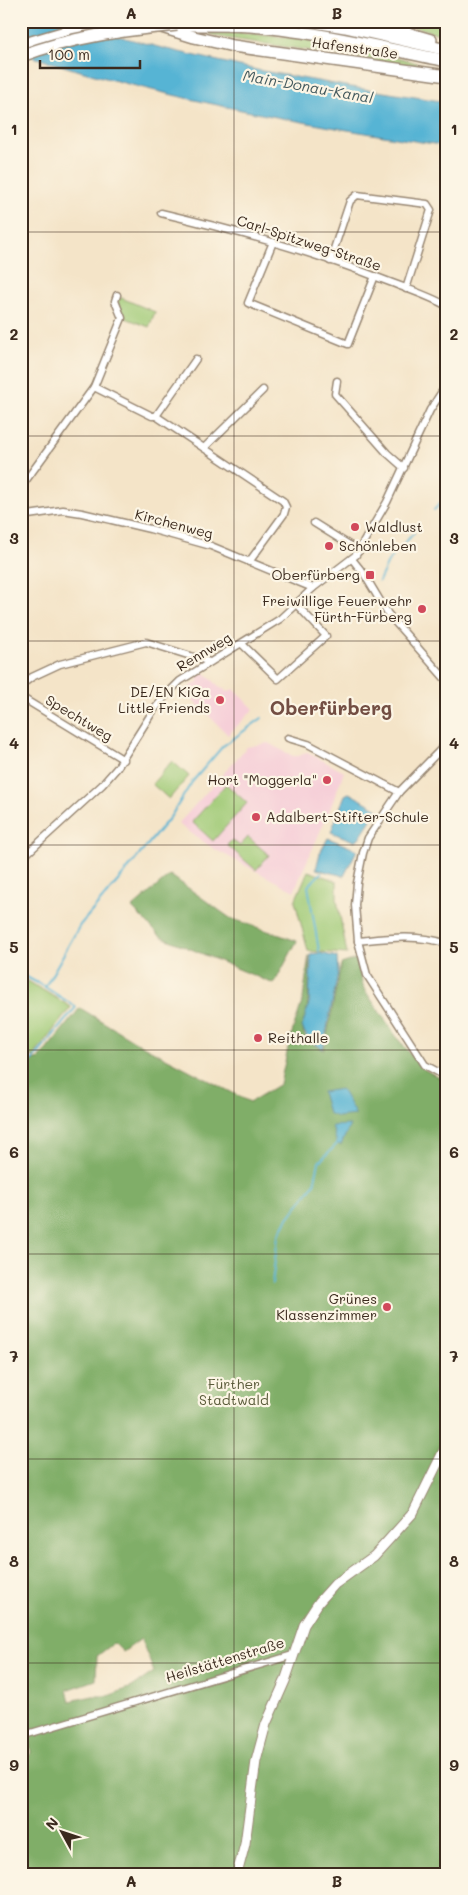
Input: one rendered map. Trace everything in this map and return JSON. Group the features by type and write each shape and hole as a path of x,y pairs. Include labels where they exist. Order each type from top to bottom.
{"highway":[{"path":"21,45 70,31 121,21"},
{"name":"Hafenstraße","path":"142,21 194,37 233,46 447,76"},
{"path":"309,21 345,27 447,50"},
{"name":"Hafenstraße","path":"366,21 447,45"},
{"path":"21,56 65,42 150,28 213,25 279,29 447,61"}],"street":[{"path":"330,261 350,201 357,195 427,204 431,210 406,289"},
{"name":"Carl-Spitzweg-Straße","path":"162,213 273,242 375,276 447,306"},
{"path":"273,242 248,303 348,344 375,276"},
{"path":"21,487 94,387 122,318 115,301 117,295"},
{"path":"156,416 196,359"},
{"path":"337,381 335,394 404,468"},
{"name":"Rennweg","path":"21,859 102,785 124,760 153,712 180,681 280,619 313,588 352,559 359,551 387,502 430,410 447,384"},
{"path":"94,387 152,416 156,416 280,498 286,507 284,514 249,562"},
{"path":"204,448 263,390"},
{"name":"Kirchenweg","path":"21,516 63,510 190,539 313,588"},
{"path":"314,523 359,551"},
{"path":"352,559 364,574 388,614 447,681"},
{"path":"242,644 278,679 326,636 297,605"},
{"path":"21,686 32,677 53,667 146,642 210,662"},
{"name":"Spechtweg","path":"21,697 124,760"},
{"path":"288,738 308,744 399,792"},
{"path":"447,743 399,792 368,838 357,883 355,905 358,940 367,974 424,1065 447,1077"},
{"path":"358,940 399,937 422,938 447,944"},
{"name":"Heilstättenstraße","path":"21,1748 24,1736 293,1655 304,1625 319,1602 335,1584 374,1556 396,1534 413,1513 447,1444"},
{"path":"237,1874 245,1844 256,1761 266,1724 285,1681 293,1655"}],"shaded area":[{"name":"DE/EN KiGa Little Friends","path":"204,672 222,689 225,688 226,692 234,689 254,709 228,735 184,691 199,681 196,677"},
{"name":"Adalbert-Stifter-Schule","path":"268,743 293,756 299,756 307,752 344,772 294,891 214,849 178,824 247,747"}],"green space":[{"path":"392,21 428,21 447,26 447,36"},
{"path":"205,32 286,37 342,45 369,50 420,64 419,67 220,37"},
{"path":"119,297 155,312 149,327 123,317 118,302"},
{"path":"172,761 189,776 169,799 152,784"},
{"path":"226,784 247,803 213,841 192,822"},
{"path":"248,837 269,855 256,870 227,845 232,840 240,846"},
{"path":"308,871 337,881 337,900 347,954 308,951 295,901"},
{"path":"170,875 230,918 297,941 274,984 160,936 132,908"},
{"name":"Fürther Stadtwald","path":"309,955 309,996 303,1030 308,1040 324,1050 341,964 356,959 364,989 398,1039 422,1068 447,1082 447,1874 21,1874 21,1765 31,1753 28,1729 21,1731 21,1064 39,1059 80,1008 141,1045 250,1102 280,1084 290,1039 303,999","holes":["141,1639 154,1672 132,1687 108,1696 93,1696 70,1701 67,1690 96,1680 97,1656 114,1643 123,1652"]},
{"path":"21,977 71,1007 33,1057 21,1049"}],"water":[{"name":"Main-Donau-Kanal","path":"21,21 64,21 162,48 257,70 447,102 447,146 339,129 232,108 73,69 21,53"},
{"path":"349,793 378,809 359,838 354,841 331,832 345,795"},
{"path":"328,838 357,850 344,876 316,869 320,853"},
{"path":"319,953 337,957 338,973 323,1049 308,1039 302,1027 309,1003 311,954"},
{"path":"341,1089 356,1115 337,1117 328,1113 322,1092"},
{"path":"350,1125 341,1145 337,1144 332,1126"}],"waterway":[{"path":"434,510 447,496"},
{"path":"379,581 389,560 414,533"},
{"path":"21,1071 37,1055 76,1007 45,987 80,925 171,816 192,782 223,746 262,718"},
{"path":"319,951 308,886 321,873"},
{"path":"21,974 45,987"},
{"path":"272,1284 278,1236 288,1218 314,1184 319,1162 337,1144"}],"place":[{"name":"Waldlust","path":"355,527"},
{"name":"Schönleben","path":"329,546"},
{"name":"Oberfürberg","path":"370,575"},
{"name":"Freiwillige Feuerwehr Fürth-Fürberg","path":"422,609"},
{"name":"DE/EN KiGa Little Friends","path":"220,700"},
{"name":"Hort \"Moggerla\"","path":"327,780"},
{"name":"Adalbert-Stifter-Schule","path":"256,817"},
{"name":"Reithalle","path":"258,1038"},
{"name":"Grünes Klassenzimmer","path":"387,1307"}],"district":[{"name":"Oberfürberg","path":"331,708"}]}
